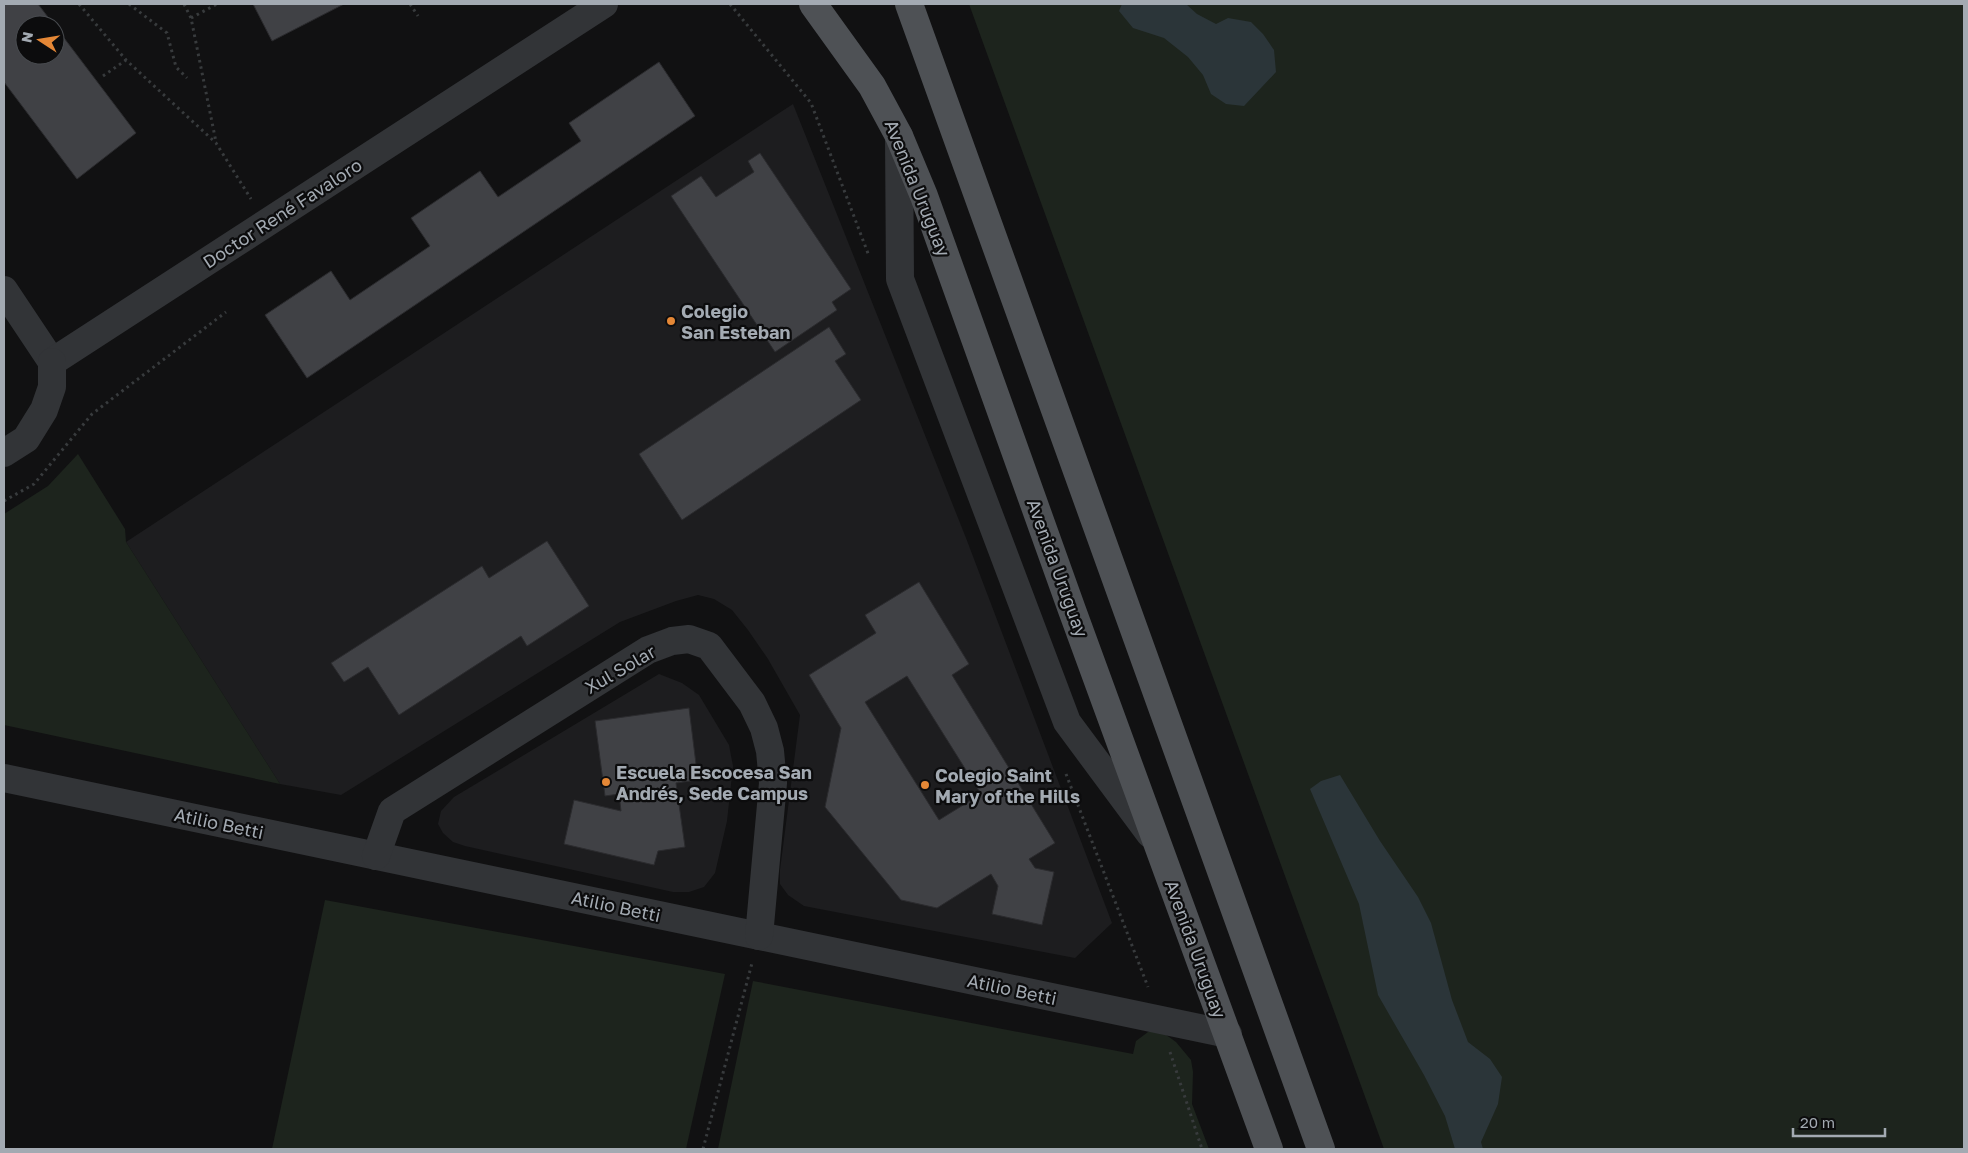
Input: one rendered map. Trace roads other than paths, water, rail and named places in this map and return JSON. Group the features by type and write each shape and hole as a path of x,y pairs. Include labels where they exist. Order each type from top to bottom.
{"main road":[{"name":"Avenida Uruguay","path":"813,4 872,86 899,136 924,196 1269,1149"},
{"path":"910,4 1321,1149"}],"street":[{"name":"Doctor René Favaloro","path":"52,362 604,4"},
{"path":"899,136 900,279 1067,722 1158,844"},
{"path":"4,290 52,362 52,387 44,410 26,439 4,453"},
{"name":"Xul Solar","path":"376,856 392,811 648,650 672,642 689,639 709,646 752,703 764,728 770,751 773,783 759,936"},
{"name":"Atilio Betti","path":"4,778 1228,1034"}],"place":[{"name":"Colegio San Esteban","path":"671,321"},
{"name":"Escuela Escocesa San Andrés, Sede Campus","path":"606,782"},
{"name":"Colegio Saint Mary of the Hills","path":"925,785"}]}
